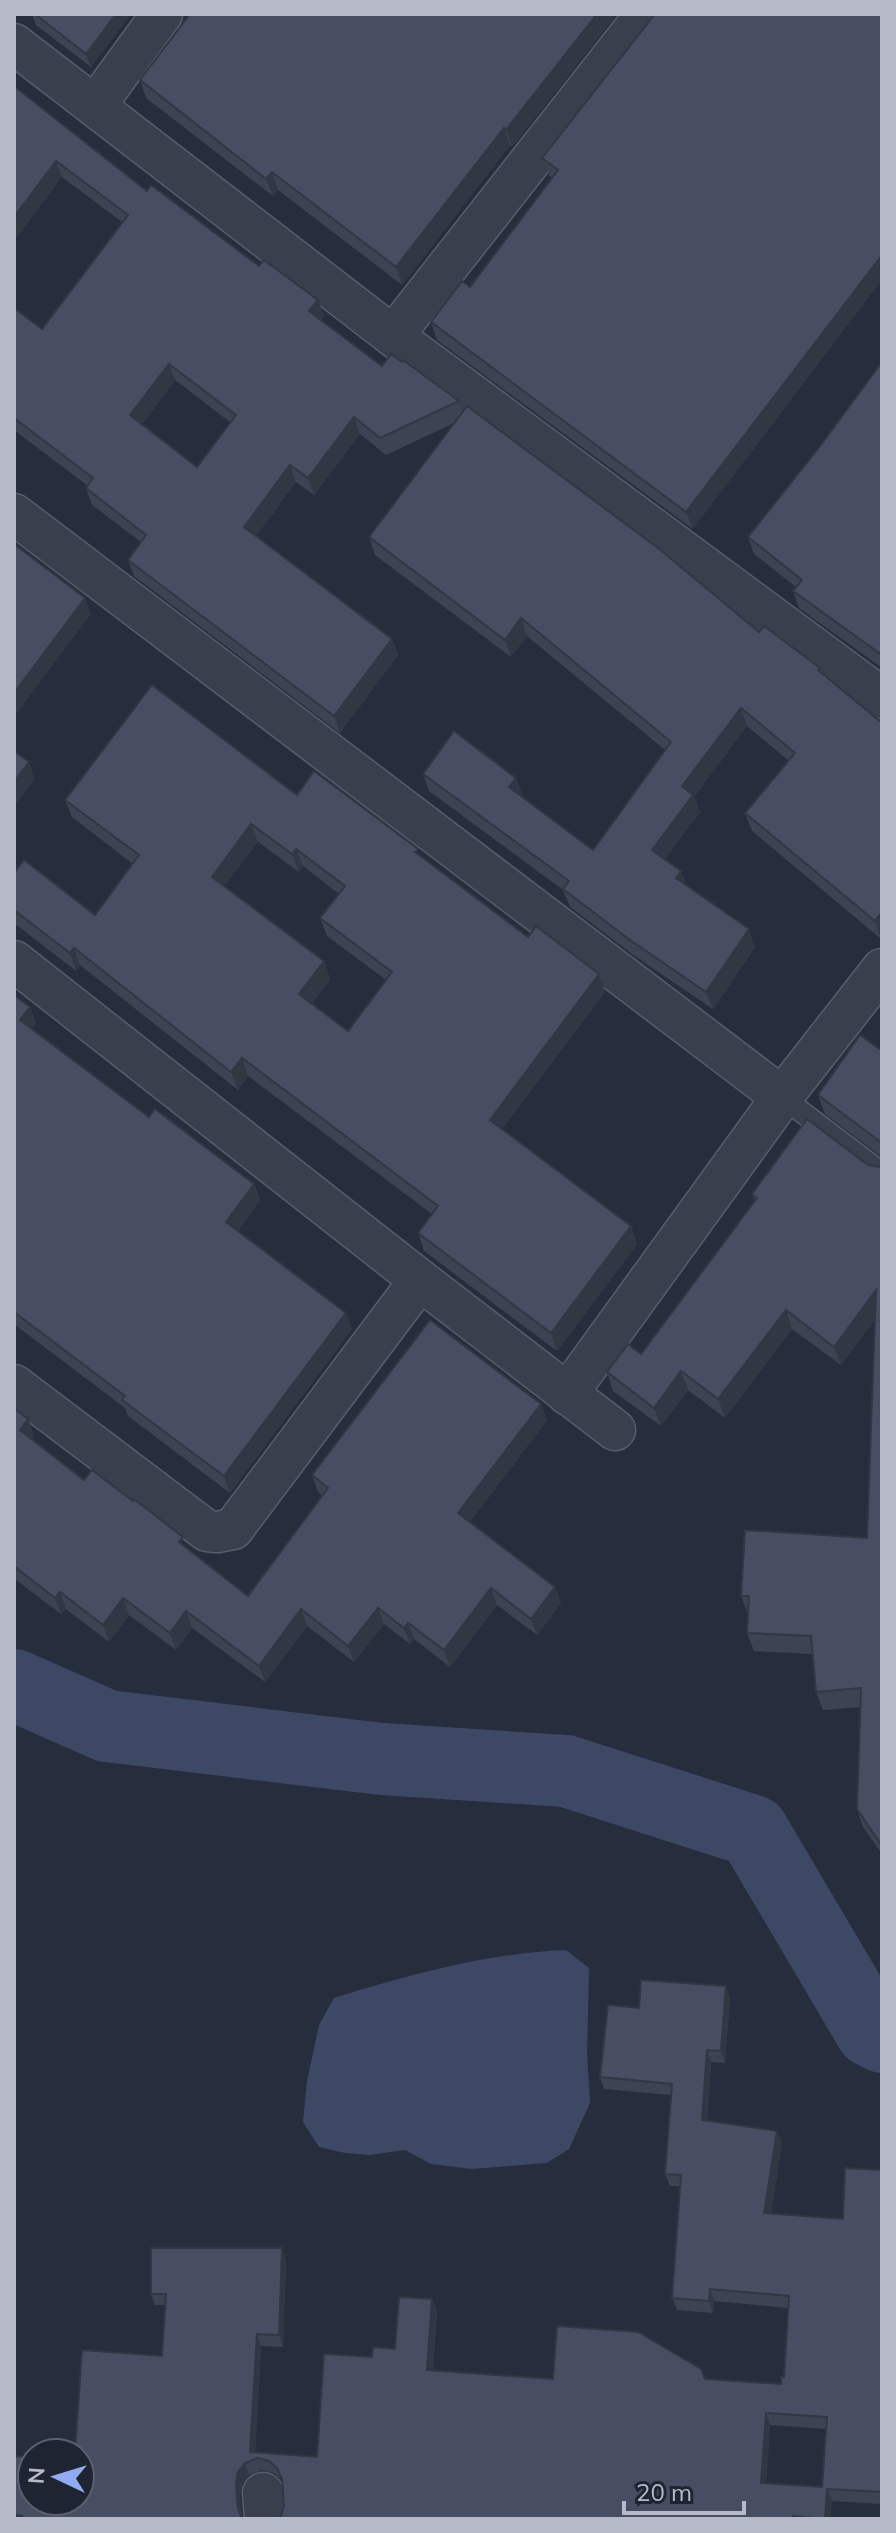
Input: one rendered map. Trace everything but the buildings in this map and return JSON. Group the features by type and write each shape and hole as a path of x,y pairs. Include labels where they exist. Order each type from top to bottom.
{"street":[{"path":"95,106 162,14"},
{"path":"393,336 646,14"},
{"path":"14,44 393,336 882,698"},
{"path":"14,514 782,1097"},
{"path":"14,961 615,1430"},
{"path":"567,1394 782,1097 882,969"},
{"path":"14,1385 207,1531 233,1529 420,1280"}],"lane":[{"path":"782,1097 882,1173"}],"water":[{"path":"566,1950 589,1968 587,2054 590,2103 569,2149 547,2163 472,2169 431,2164 405,2150 370,2155 319,2147 303,2122 307,2081 319,2025 334,1998 478,1960"}],"waterway":[{"path":"14,1685 107,1726 382,1759 566,1771 753,1831 871,2031 882,2037"}]}
